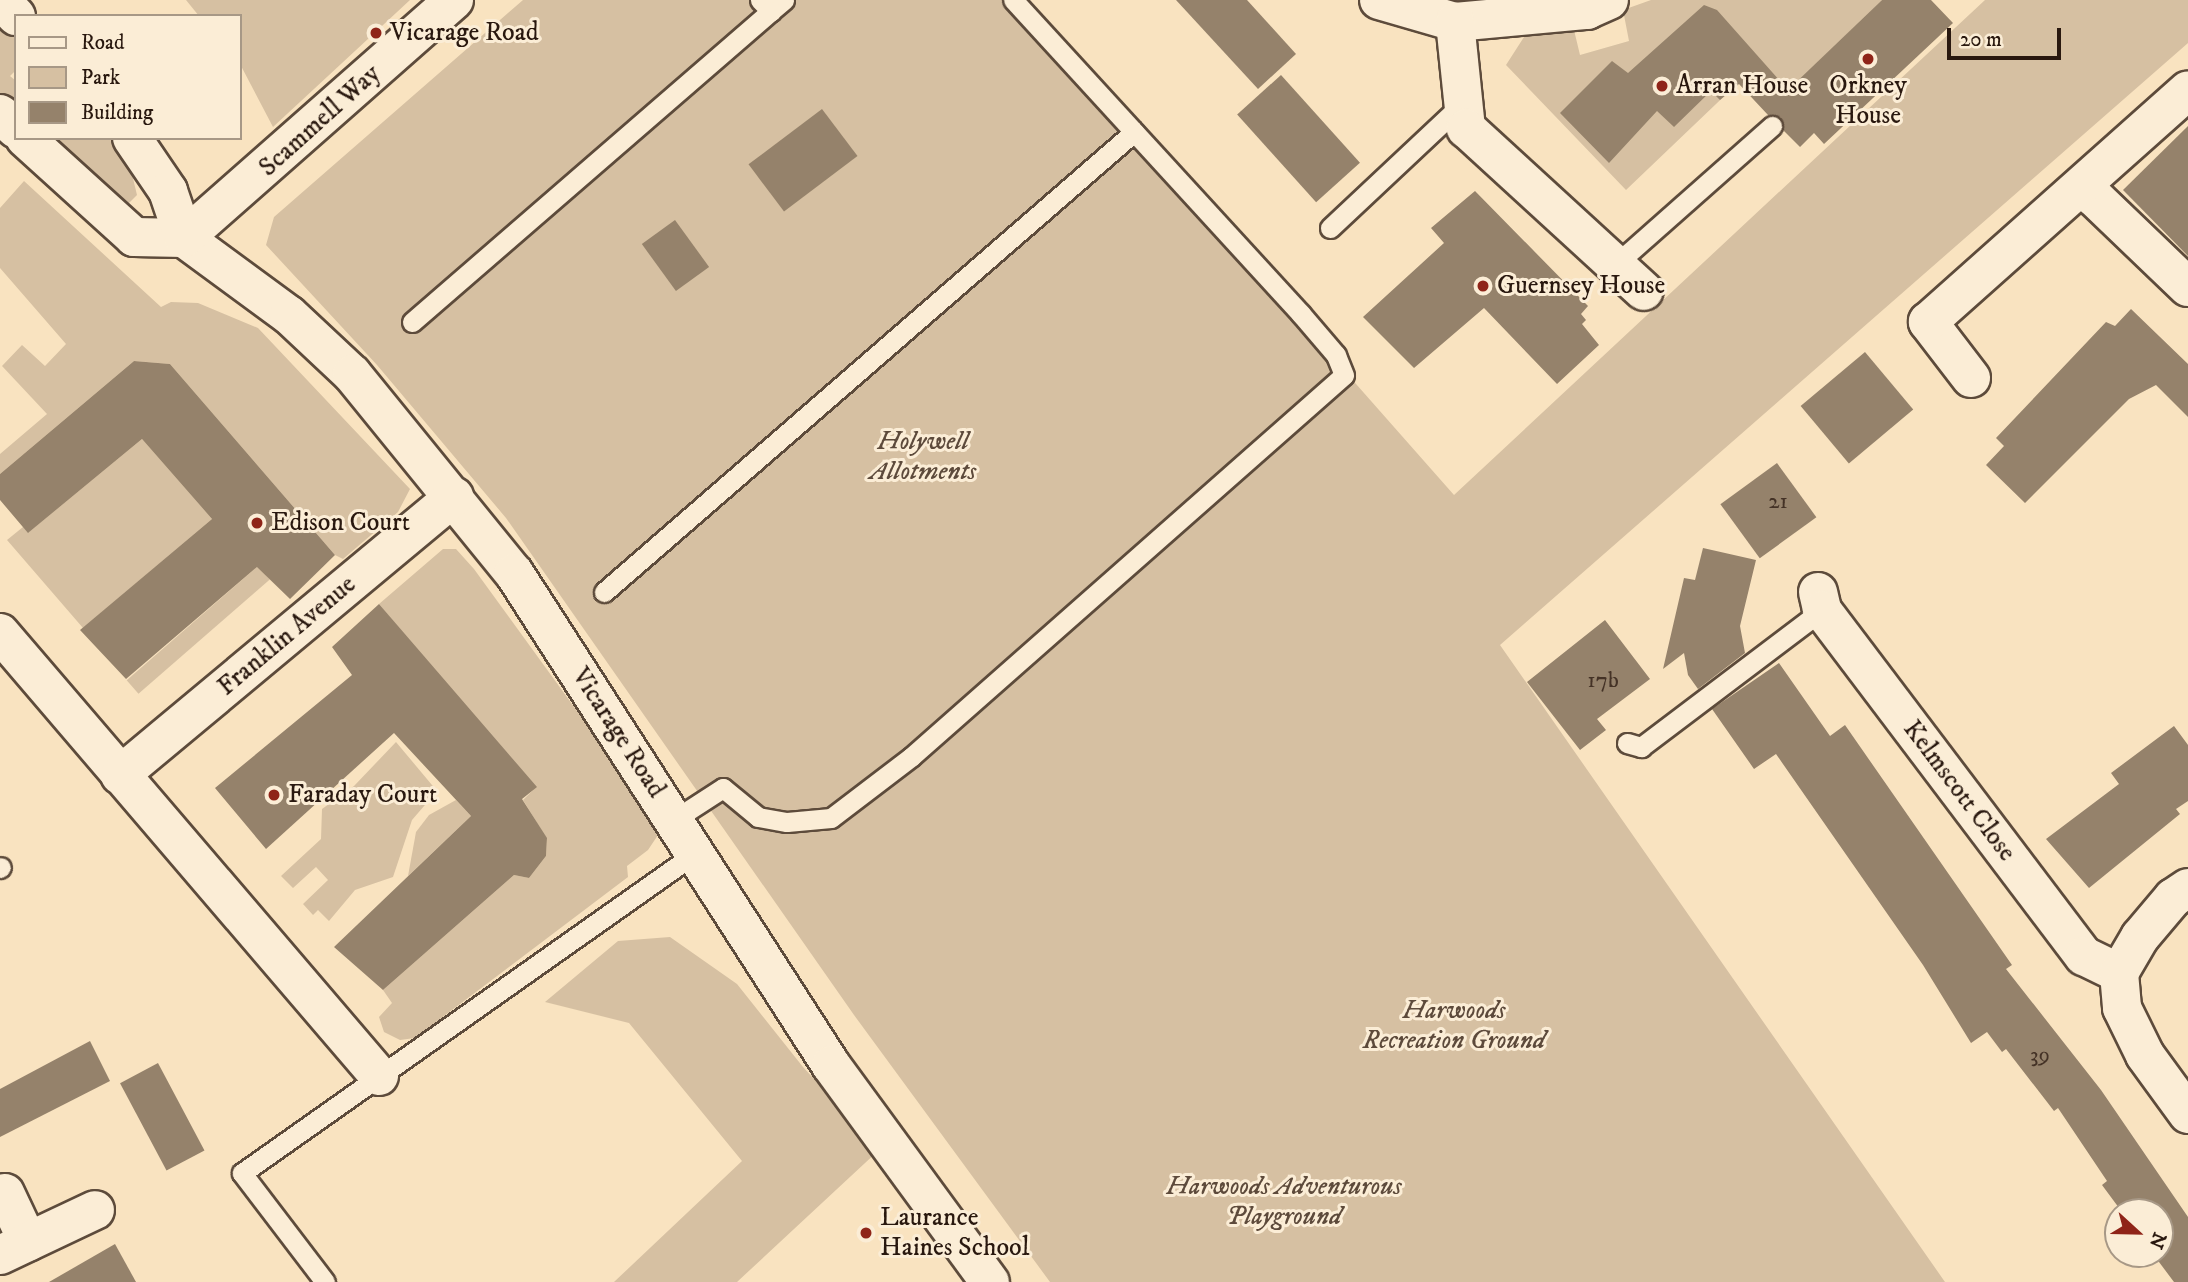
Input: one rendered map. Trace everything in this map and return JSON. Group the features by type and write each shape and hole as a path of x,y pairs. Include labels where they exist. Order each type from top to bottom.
{"street":[{"path":"1,0 14,14"},
{"name":"Scammell Way","path":"184,238 454,0"},
{"path":"1379,0 1455,22 1587,10 1609,0"},
{"path":"1455,22 1466,128 1617,263 1644,291"},
{"path":"1971,378 1928,322 2087,184 2188,90"},
{"path":"0,114 14,127"},
{"path":"27,140 134,237 184,238 168,191 133,140"},
{"path":"2087,184 2094,197 2188,287"},
{"name":"Vicarage Road","path":"184,238 289,315 352,374 514,573 697,852 831,1065 925,1198 990,1282"},
{"name":"Franklin Avenue","path":"121,775 454,497"},
{"name":"Kelmscott Close","path":"1820,601 2084,956 2119,973"},
{"path":"0,633 379,1076"},
{"path":"2188,887 2173,898 2140,937 2119,973 2122,1008 2134,1032 2188,1114"},
{"path":"5,1193 14,1248 95,1210"}],"lane":[{"path":"675,819 723,788 758,817 787,822 831,818 911,757 1344,375 1336,355 1301,314 1013,0"},
{"path":"412,322 772,4"},
{"path":"1329,228 1464,102"},
{"path":"1617,263 1772,126"},
{"path":"604,592 1135,132"},
{"path":"1627,743 1641,747 1820,601"},
{"path":"325,1282 242,1173 697,852"}],"green space":[{"path":"186,0 410,0 273,127 242,68 242,14 197,14"},
{"path":"523,0 1017,0 1454,495 1985,0 2188,0 2188,43 1500,645 1945,1282 1050,1282 854,1015 506,518 377,365 266,245 274,217"},
{"path":"1651,0 1882,0 1766,112 1761,61 1626,190 1506,65 1524,37 1574,30 1580,55 1629,41 1623,10"},
{"path":"0,22 14,36 14,72 10,76 14,79 14,112 0,98"},
{"path":"42,140 111,140 129,162 137,195 124,208"},
{"path":"24,181 161,307 171,302 198,303 258,328 410,489 398,512 343,559 335,555 170,364 134,361 0,474 0,454 47,414 2,366 22,345 45,366 66,344 0,268 0,208"},
{"path":"142,439 212,519 83,628 7,540 23,527 29,532"},
{"path":"443,549 456,549 474,569 659,824 660,832 648,850 627,866 628,877 415,1038 400,1040 384,1032 379,1017 392,1003 383,990 514,875 529,878 546,856 547,839 523,800 533,790 379,604"},
{"path":"258,566 270,580 138,694 127,680"},
{"path":"396,742 437,791 412,820 393,877 355,890 329,921 318,910 313,915 303,904 328,880 316,867 293,888 281,876 321,839 322,809 354,786"},
{"path":"456,800 471,816 408,876 416,832 429,815"},
{"path":"670,937 737,984 803,1067 879,1150 737,1282 614,1282 742,1161 629,1023 545,1002 618,941"}],"building":[{"path":"1176,0 1247,0 1296,54 1258,89"},
{"path":"1882,0 1931,0 1953,23 1824,144 1814,133 1800,147 1783,130 1781,117 1768,115 1739,84 1720,100 1711,91 1674,127 1657,111 1609,163 1560,113 1612,61 1628,73 1704,5 1717,10 1788,90"},
{"path":"1281,75 1360,163 1316,202 1237,114"},
{"path":"822,109 858,156 784,211 749,164"},
{"path":"2188,126 2188,256 2123,190"},
{"name":"Guernsey House","path":"1475,191 1588,306 1581,314 1586,320 1582,324 1599,345 1557,384 1484,308 1414,368 1363,317 1444,243 1431,228"},
{"path":"675,220 709,267 676,291 642,244"},
{"path":"2131,309 2188,364 2188,417 2156,385 2129,399 2025,503 1986,465 2004,446 1996,438 2106,322 2115,326"},
{"path":"1865,352 1913,409 1849,463 1801,406"},
{"name":"Edison Court","path":"134,361 170,364 335,555 290,599 257,567 126,679 80,630 212,519 142,439 28,533 0,500 0,474"},
{"path":"1777,463 1816,517 1760,558 1720,504"},
{"path":"1703,548 1756,560 1740,626 1745,653 1698,689 1688,675 1684,653 1663,669 1684,578 1695,580"},
{"name":"Faraday Court","path":"379,604 537,787 522,799 547,838 546,856 529,878 514,875 383,990 334,947 471,816 394,733 266,849 215,788 352,675 332,647"},
{"path":"1605,620 1650,679 1597,719 1606,730 1580,750 1527,682"},
{"path":"1779,663 1830,736 1845,725 2012,965 2006,969 2101,1090 2188,1217 2188,1282 2174,1282 2164,1268 2174,1268 2174,1198 2112,1198 2102,1185 2107,1181 2058,1108 2054,1111 2006,1049 2002,1052 1987,1032 1971,1043 1923,965 1776,754 1754,769 1712,709"},
{"path":"2174,726 2188,745 2188,801 2176,809 2180,814 2089,888 2046,839 2119,784 2111,773"},
{"path":"90,1041 110,1081 0,1137 0,1089"},
{"path":"158,1063 204,1150 167,1171 120,1083"},
{"path":"115,1244 136,1282 49,1282"}],"place":[{"name":"Vicarage Road","path":"376,33"},
{"name":"Orkney House","path":"1868,59"},
{"name":"Arran House","path":"1662,86"},
{"name":"Guernsey House","path":"1483,286"},
{"name":"Edison Court","path":"257,523"},
{"name":"Faraday Court","path":"274,795"},
{"name":"Laurance Haines School","path":"866,1233"}],"park label":[{"name":"Holywell Allotments","path":"923,457"},
{"name":"Harwoods Recreation Ground","path":"1454,1026"},
{"name":"Harwoods Adventurous Playground","path":"1284,1202"}]}
